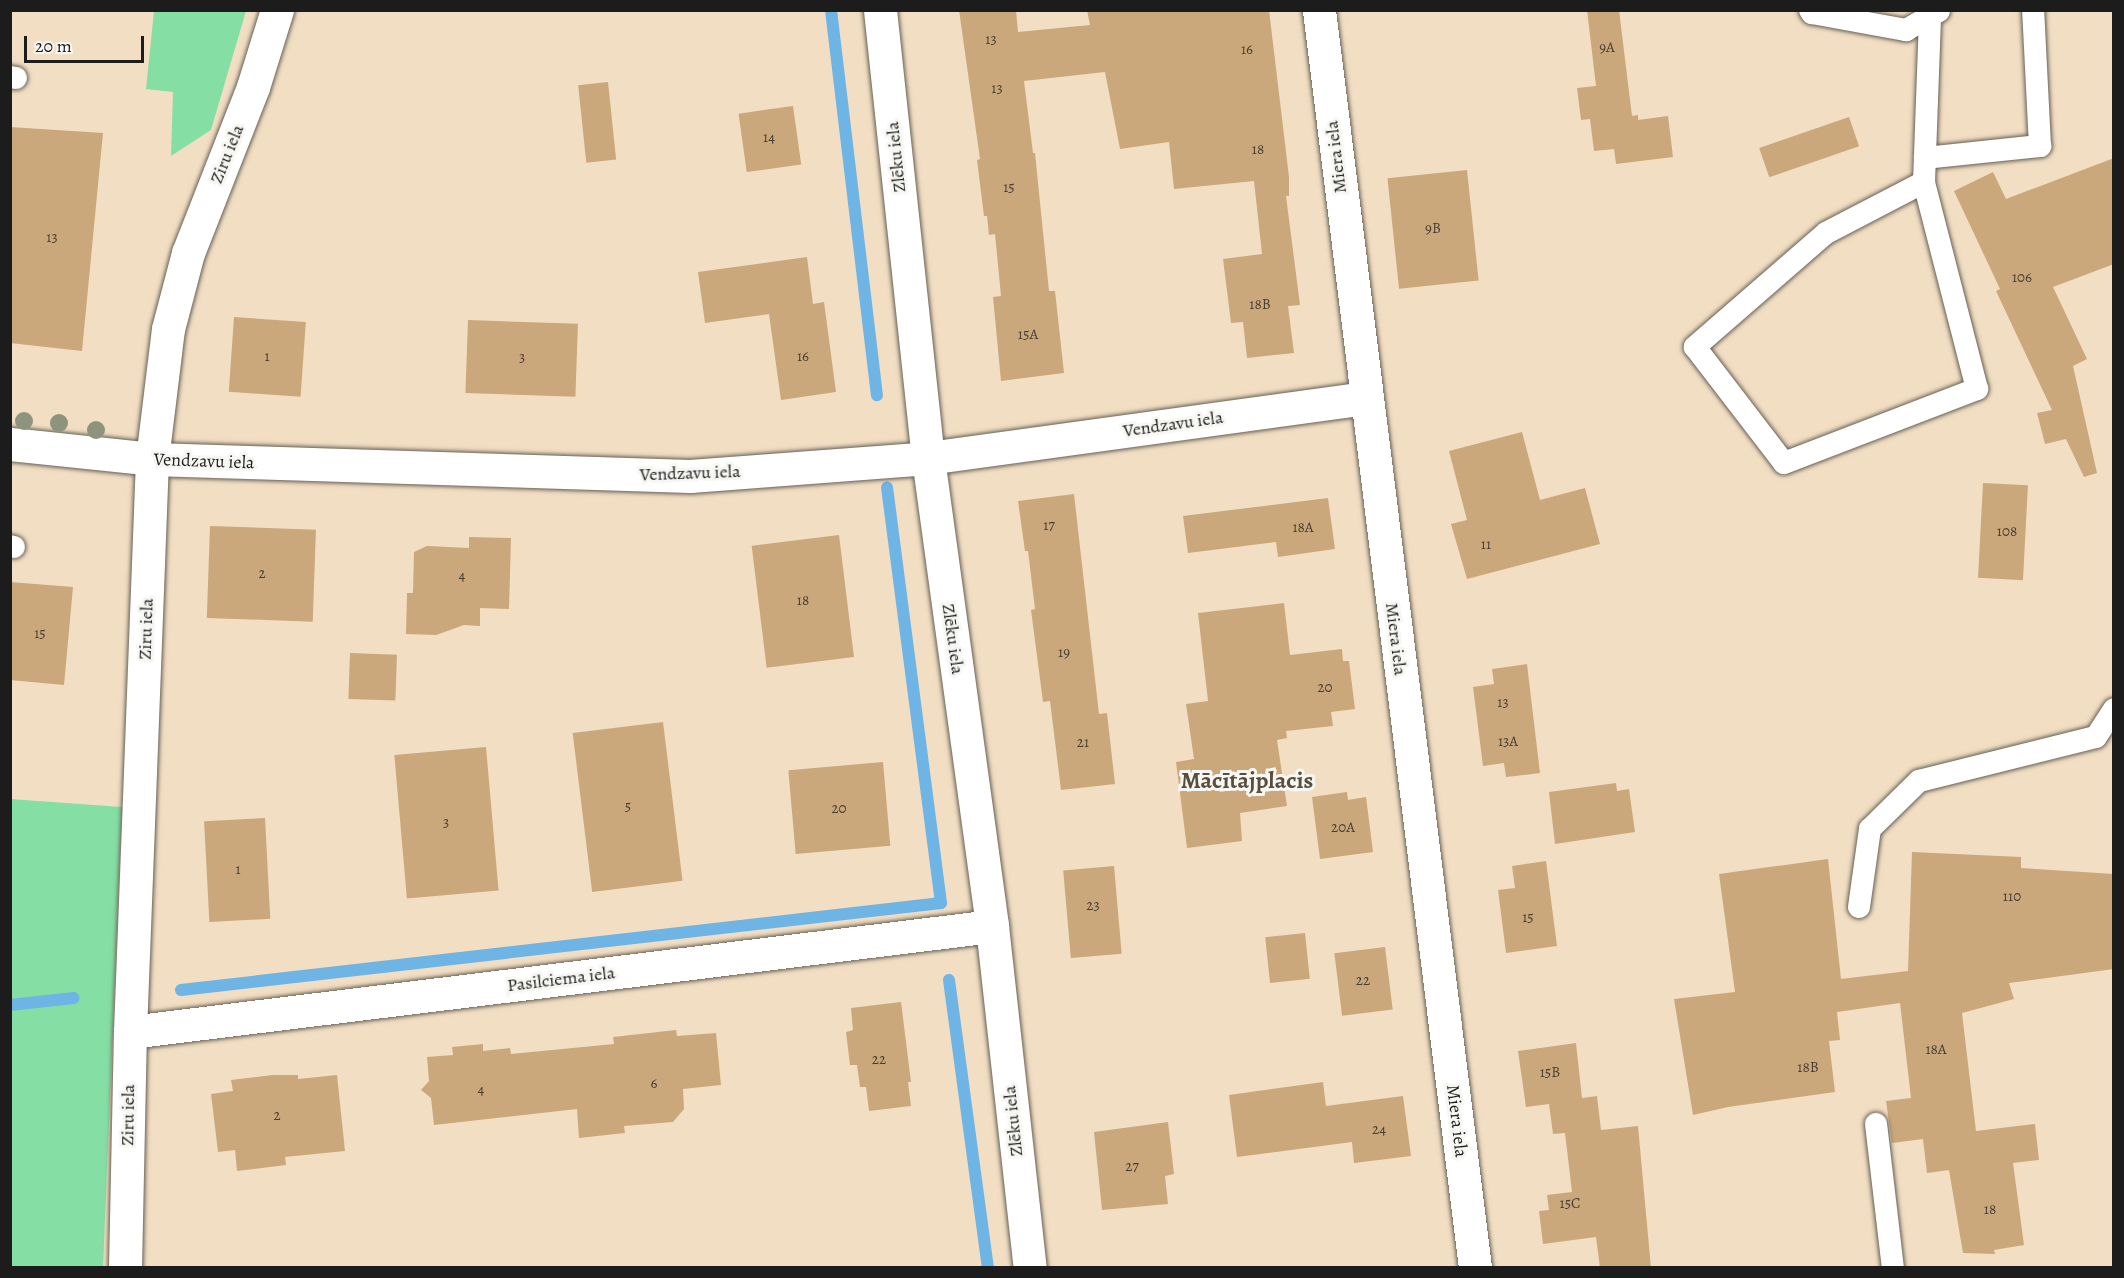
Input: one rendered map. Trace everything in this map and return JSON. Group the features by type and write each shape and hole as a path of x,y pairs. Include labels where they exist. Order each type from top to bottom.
{"street":[{"name":"Ziru iela","path":"126,1268 130,1032 152,459 168,329 188,253 253,87 277,10"},
{"name":"Zlēku iela","path":"880,10 928,458 992,926 1030,1268"},
{"name":"Miera iela","path":"1319,10 1365,398 1476,1268"},
{"name":"Vendzavu iela","path":"10,444 152,459 690,476 928,458 1365,398"},
{"name":"Pasilciema iela","path":"130,1032 992,926"}],"lane":[{"path":"1810,10 1812,14 1906,30 1935,13"},
{"path":"1925,158 2040,146 2033,10"},
{"path":"1924,182 1827,233 1695,347 1784,463 1977,389 1924,182 1935,13"},
{"path":"1859,906 1870,829 1920,781 2096,737 2114,709"},
{"path":"1876,1124 1893,1268"}],"green space":[{"path":"154,11 246,11 211,130 171,156 173,92 146,89"},
{"path":"10,799 122,807 103,1267 11,1267"}],"building":[{"path":"959,10 1016,10 1018,32 1090,25 1087,10 1269,10 1289,177 1289,196 1286,196 1300,305 1288,306 1294,353 1247,358 1243,322 1231,323 1223,259 1262,254 1254,181 1174,189 1169,142 1120,149 1105,72 1024,81 1033,153 1035,153 1049,291 1055,291 1064,373 1001,381 993,297 1001,296 995,234 989,235 987,216 984,216 977,160 980,159"},
{"path":"1587,10 1619,10 1632,116 1638,115 1638,120 1668,116 1673,157 1616,164 1614,149 1594,151 1590,119 1581,120 1577,88 1596,86"},
{"path":"608,82 616,160 586,163 578,85"},
{"path":"793,106 801,164 747,172 739,114"},
{"path":"1849,117 1859,146 1769,177 1759,148"},
{"path":"10,127 103,133 82,351 10,343"},
{"path":"2114,158 2114,264 2053,287 2087,359 2073,366 2097,473 2084,477 2066,439 2045,444 2037,413 2052,410 1996,291 2000,289 1954,191 1993,172 2006,199"},
{"path":"1467,170 1479,280 1399,289 1387,178"},
{"path":"807,257 813,304 824,302 836,392 781,400 769,314 705,323 698,272"},
{"path":"234,317 306,322 301,397 229,392"},
{"path":"468,320 578,324 575,397 465,393"},
{"path":"1522,432 1540,500 1585,488 1600,544 1467,579 1451,524 1467,520 1449,451"},
{"path":"1983,483 2028,485 2023,580 1978,578"},
{"path":"1074,494 1099,714 1107,713 1115,784 1061,790 1050,701 1043,702 1031,610 1035,609 1028,551 1025,551 1018,501"},
{"path":"1328,498 1335,549 1278,557 1276,542 1188,553 1183,516"},
{"path":"210,526 316,530 313,622 207,618"},
{"path":"839,535 854,657 767,668 752,546"},
{"path":"469,537 511,538 509,609 480,608 480,626 464,625 436,635 406,634 407,593 413,593 414,552 427,546 469,548"},
{"path":"10,582 73,587 64,685 10,680"},
{"path":"1284,603 1290,655 1342,649 1343,661 1349,661 1355,709 1331,712 1333,726 1286,731 1287,738 1277,740 1287,806 1240,813 1242,841 1187,848 1176,762 1194,759 1186,704 1208,701 1198,613"},
{"path":"350,653 397,655 395,701 348,699"},
{"path":"1527,664 1540,773 1506,777 1504,763 1483,766 1473,687 1494,684 1492,669"},
{"path":"663,722 682,881 592,892 573,733"},
{"path":"486,747 499,890 407,898 394,755"},
{"path":"883,762 890,846 796,854 788,770"},
{"path":"1616,783 1617,791 1629,789 1635,832 1555,844 1549,792"},
{"path":"1347,792 1348,800 1366,797 1373,852 1320,859 1312,797"},
{"path":"265,818 270,919 209,922 204,821"},
{"path":"1912,852 2021,857 2021,868 2114,874 2114,969 2009,983 2014,999 1962,1013 1976,1131 2035,1124 2039,1160 2013,1163 2024,1245 1994,1250 1995,1254 1963,1253 1949,1170 1927,1173 1923,1139 1892,1143 1886,1101 1911,1098 1900,1003 1837,1012 1840,1040 1829,1041 1835,1092 1728,1107 1693,1115 1674,999 1735,992 1719,874 1828,859 1841,979 1908,971"},
{"path":"1546,861 1557,946 1506,953 1498,890 1515,888 1512,866"},
{"path":"1114,866 1122,954 1071,958 1063,870"},
{"path":"1305,933 1310,979 1270,983 1265,937"},
{"path":"1385,947 1393,1010 1342,1016 1334,953"},
{"path":"901,1002 911,1082 908,1082 911,1106 869,1111 866,1087 860,1087 857,1065 850,1065 846,1032 853,1030 851,1008"},
{"path":"676,1030 677,1036 716,1033 721,1085 683,1089 684,1109 673,1122 624,1126 625,1133 579,1138 577,1109 434,1125 431,1098 421,1090 429,1081 427,1057 453,1055 452,1047 483,1044 483,1051 510,1048 511,1054 614,1044 613,1037"},
{"path":"1576,1043 1582,1098 1597,1096 1601,1130 1638,1126 1651,1268 1600,1268 1596,1237 1543,1244 1539,1211 1549,1210 1547,1195 1572,1192 1565,1133 1553,1134 1549,1104 1526,1107 1518,1051"},
{"path":"273,1075 298,1075 298,1079 337,1075 345,1151 285,1157 286,1165 237,1171 235,1150 218,1152 211,1094 233,1091 231,1080"},
{"path":"1323,1082 1326,1106 1403,1096 1411,1156 1354,1163 1352,1142 1237,1157 1229,1095"},
{"path":"1168,1122 1174,1174 1165,1176 1168,1204 1102,1210 1094,1132"}],"waterway":[{"path":"831,10 877,395"},
{"path":"181,990 941,903 887,487"},
{"path":"949,980 988,1268"},
{"path":"10,1005 74,998"}],"district":[{"name":"Mācītājplacis","path":"1247,781"}]}
